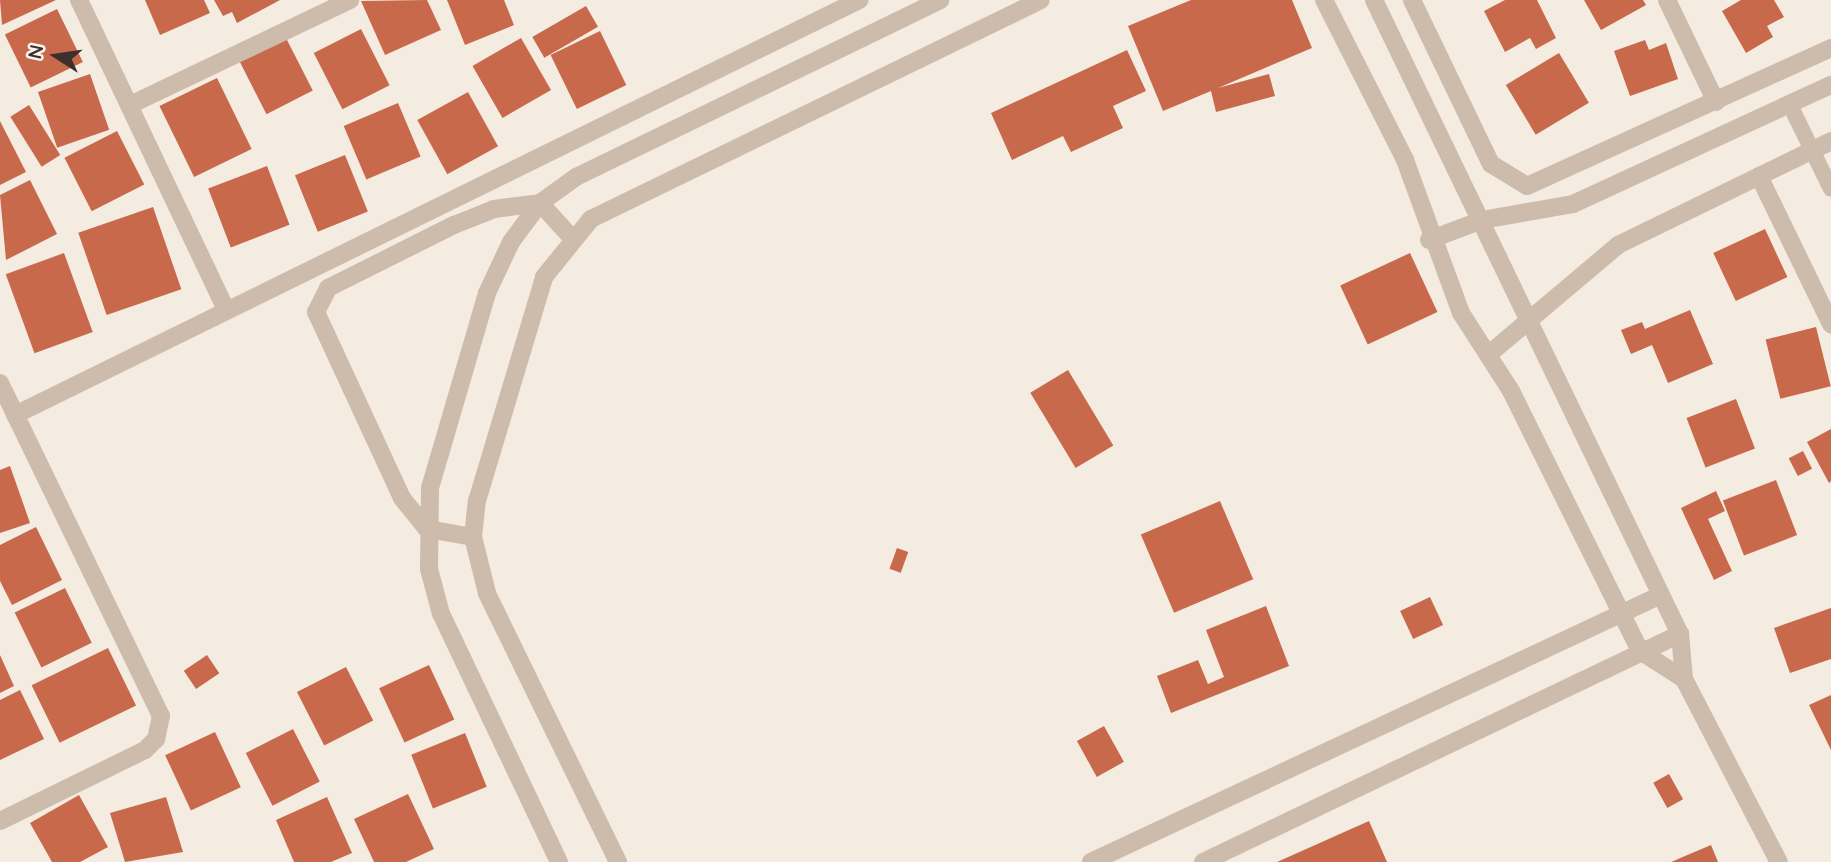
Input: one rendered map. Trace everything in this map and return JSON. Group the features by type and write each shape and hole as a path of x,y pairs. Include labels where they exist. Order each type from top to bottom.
{"street":[{"path":"79,0 226,309"},
{"path":"130,105 350,0"},
{"path":"15,415 859,0"},
{"path":"559,862 441,614 427,529 430,488 487,293 511,242 540,203 576,177 940,0"},
{"path":"618,862 487,593 473,537 477,501 544,277 571,237 591,219 692,164 1041,0"},
{"path":"1324,0 1405,160 1429,240 1449,291 1488,355 1640,651 1684,679"},
{"path":"1374,0 1680,634 1684,679 1779,862"},
{"path":"1412,0 1480,145 1513,182 1538,185 1831,48"},
{"path":"1667,0 1716,102"},
{"path":"1429,240 1482,220 1573,204 1831,85"},
{"path":"1488,355 1618,245 1831,141"},
{"path":"1759,176 1831,324"},
{"path":"540,203 571,237"},
{"path":"473,537 427,529 381,462 316,323 320,299 328,288 454,225 494,209 540,203"},
{"path":"0,383 161,716 160,727 145,750 0,821"},
{"path":"1091,862 1661,595"},
{"path":"1203,862 1680,634"}],"lane":[{"path":"1790,105 1831,189"}],"building":[{"path":"0,0 56,0 2,25"},
{"path":"145,0 204,0 210,13 160,35"},
{"path":"214,0 280,0 237,23 232,12 223,16"},
{"path":"427,0 441,30 385,55 361,1"},
{"path":"447,0 504,0 514,25 465,45"},
{"path":"1191,0 1292,0 1312,48 1218,88 1269,74 1275,96 1216,112 1211,91 1163,111 1128,26"},
{"path":"1505,0 1537,0 1556,38 1536,49 1530,38 1505,52 1484,11"},
{"path":"1584,0 1643,0 1646,5 1601,30"},
{"path":"1741,0 1774,0 1784,17 1767,26 1773,37 1746,53 1722,11"},
{"path":"586,6 598,27 544,58 532,37"},
{"path":"57,9 83,62 31,87 5,34"},
{"path":"361,29 390,85 342,109 314,53"},
{"path":"600,31 626,85 577,109 551,55"},
{"path":"286,38 313,91 266,114 240,62"},
{"path":"521,38 551,90 503,118 473,66"},
{"path":"1645,40 1649,50 1666,43 1678,79 1630,96 1614,51"},
{"path":"1127,50 1146,91 1113,106 1123,128 1071,152 1063,136 1012,160 991,113"},
{"path":"1559,53 1589,103 1536,135 1506,85"},
{"path":"90,74 109,130 57,148 38,92"},
{"path":"217,78 252,149 194,177 159,106"},
{"path":"468,92 498,146 447,174 417,120"},
{"path":"398,103 421,156 366,179 344,126"},
{"path":"29,105 60,155 42,167 10,117"},
{"path":"0,121 26,172 0,185"},
{"path":"117,131 144,184 92,211 64,158"},
{"path":"345,155 368,212 318,232 295,175"},
{"path":"267,166 290,225 231,247 208,189"},
{"path":"30,180 57,234 6,260 0,195"},
{"path":"153,207 181,289 107,315 78,233"},
{"path":"1765,229 1787,277 1736,301 1713,253"},
{"path":"64,253 93,332 34,353 6,274"},
{"path":"1410,253 1437,312 1368,344 1340,286"},
{"path":"1690,310 1713,364 1668,383 1652,345 1631,354 1621,330 1642,322 1645,329"},
{"path":"1816,327 1831,386 1780,399 1766,340"},
{"path":"1068,370 1113,445 1076,468 1030,393"},
{"path":"1736,399 1755,448 1706,467 1687,418"},
{"path":"1831,429 1831,481 1829,483 1807,442"},
{"path":"1803,451 1812,469 1798,476 1789,458"},
{"path":"10,466 30,523 0,533 0,470"},
{"path":"1776,480 1797,535 1744,556 1723,500"},
{"path":"1716,491 1725,511 1708,519 1732,571 1714,580 1681,508"},
{"path":"1220,501 1253,579 1174,613 1141,535"},
{"path":"36,527 62,580 12,605 0,581 0,545"},
{"path":"897,548 908,552 901,573 889,569"},
{"path":"65,588 92,643 41,667 15,613"},
{"path":"1430,597 1443,625 1413,639 1400,611"},
{"path":"1266,606 1289,666 1171,713 1157,676 1198,660 1208,684 1224,677 1206,630"},
{"path":"1831,608 1831,659 1790,673 1774,628"},
{"path":"108,648 136,706 60,743 32,685"},
{"path":"0,655 14,686 0,693"},
{"path":"207,655 219,673 196,689 184,671"},
{"path":"429,665 454,719 405,743 379,688"},
{"path":"346,667 373,720 324,745 297,692"},
{"path":"20,690 44,739 0,760 0,700"},
{"path":"1831,695 1831,750 1809,705"},
{"path":"1104,726 1124,762 1097,777 1077,741"},
{"path":"293,729 320,782 273,806 246,753"},
{"path":"215,732 241,787 191,811 165,755"},
{"path":"465,733 487,787 433,809 411,755"},
{"path":"1669,774 1683,799 1667,808 1653,783"},
{"path":"408,794 434,849 406,862 374,862 354,819"},
{"path":"79,795 108,847 80,862 52,862 30,823"},
{"path":"166,797 183,852 125,862 110,813"},
{"path":"327,797 352,853 331,862 294,862 276,820"},
{"path":"1369,821 1387,862 1277,862"},
{"path":"1711,845 1718,862 1671,862"}]}
